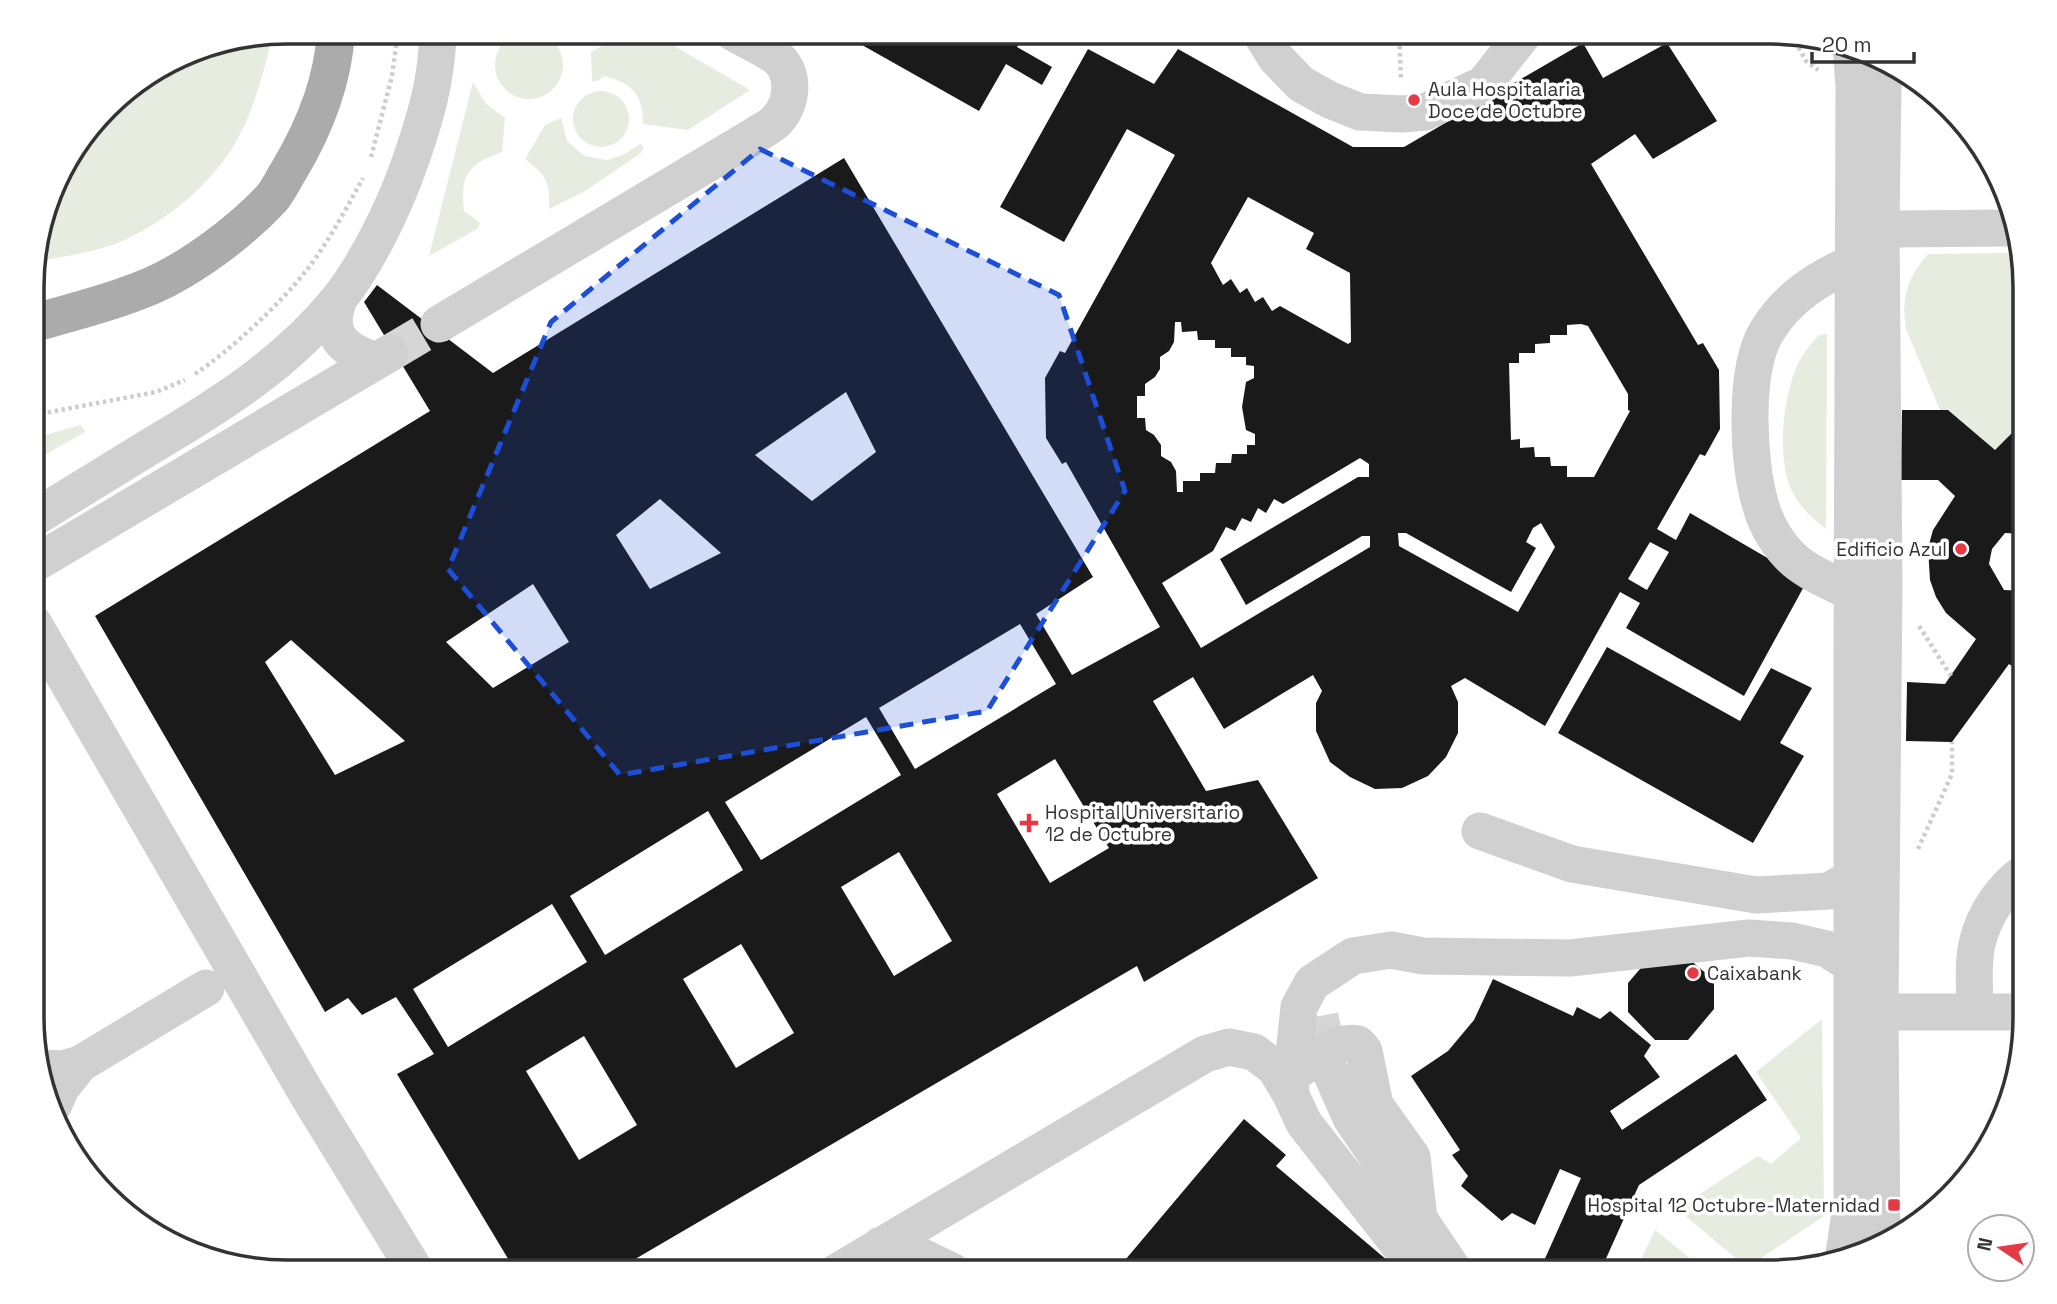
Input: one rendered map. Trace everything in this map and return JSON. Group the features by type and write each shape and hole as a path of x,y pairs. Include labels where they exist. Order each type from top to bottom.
{"main road":[{"path":"44,318 120,298 153,285 187,266 230,236 272,197 305,144 328,84 334,44"}],"street":[{"path":"44,558 383,357 353,352 343,345 335,334 333,314 398,195 424,121 437,66 438,44"},
{"path":"439,324 776,121 786,106 790,89 788,72 778,58 753,44"},
{"path":"1267,44 1276,58 1301,84 1329,100 1360,112 1402,114 1424,112 1483,83 1515,44"},
{"path":"1845,1248 1852,1199 1854,966 1852,59"},
{"path":"1882,1233 1880,1012 1884,586 1881,225 1884,72"},
{"path":"1881,225 1893,229 2006,228"},
{"path":"1852,593 1790,557 1771,532 1760,505 1752,466 1750,399 1755,364 1765,332 1788,302 1825,275 1853,263"},
{"path":"44,512 250,385 339,299"},
{"path":"44,641 307,1094 409,1260"},
{"path":"1480,831 1572,864 1756,895 1829,891 1853,877"},
{"path":"1975,1013 1978,939 1995,901 2013,880"},
{"path":"1411,1260 1304,1123 1291,1084 1299,1007 1312,983 1353,956 1391,950 1423,956 1570,958 1749,938 1792,941 1827,949 1854,966"},
{"path":"49,1068 62,1069 80,1064 206,988"},
{"path":"1880,1012 2013,1012"},
{"path":"1291,1084 1313,1060 1345,1042 1358,1044 1364,1051 1375,1105 1412,1157 1419,1219"},
{"path":"857,1260 1205,1054 1229,1047 1254,1052 1291,1084"},
{"path":"57,1096 80,1064"},
{"path":"1331,1073 1351,1118 1447,1260"},
{"path":"881,1245 928,1260"}],"path":[{"path":"370,162 392,76 396,44"},
{"path":"44,413 156,392 182,382 213,361 261,318 306,271 366,172"},
{"path":"1914,617 1951,676"},
{"path":"1913,860 1952,774 1951,742"}],"highlighted area":[{"path":"760,149 1059,295 1125,491 987,711 620,775 448,569 551,322"}],"shaded area":[{"path":"270,44 245,124 231,150 198,190 157,222 127,239 69,256 46,259 48,240 69,179 104,127 127,104 165,76 209,57 240,48"},
{"path":"502,44 556,44 563,58 563,72 558,84 548,94 536,99 522,99 510,94 500,84 495,72 495,58"},
{"path":"605,44 671,44 750,90 688,130 643,124 641,105 629,86 604,76 592,81 591,52"},
{"path":"473,82 486,104 505,118 502,152 474,166 465,180 464,211 480,223 477,229 429,256"},
{"path":"601,91 612,93 621,99 627,108 627,130 621,139 612,145 601,147 590,145 581,139 575,130 573,119 575,108 581,99 590,93"},
{"path":"561,118 567,141 584,156 607,160 625,154 640,144 644,147 641,153 585,191 549,209 546,180 525,159 545,125"},
{"path":"2011,253 2013,271 2013,466 2004,474 1945,422 1906,329 1904,307 1907,288 1915,271 1928,254"},
{"path":"1827,334 1826,529 1808,513 1793,493 1784,465 1783,430 1788,395 1797,366 1816,338"},
{"path":"81,425 85,432 44,455 44,435"},
{"path":"1822,1019 1824,1216 1758,1260 1738,1260 1677,1209 1758,1156 1771,1164 1801,1138 1756,1072"},
{"path":"1655,1230 1692,1260 1641,1260"}],"building":[{"path":"860,44 1019,44 1017,47 1052,67 1042,85 1006,64 979,111"},
{"name":"Hospital Universitario 12 de Octubre","path":"1581,44 1603,78 1668,44 1717,121 1653,159 1635,134 1591,164 1698,345 1703,343 1719,370 1720,429 1705,456 1700,454 1657,529 1676,540 1690,513 1807,581 1744,696 1626,628 1640,603 1620,592 1545,726 1465,678 1451,686 1458,702 1458,733 1446,757 1428,776 1402,788 1375,789 1350,777 1330,762 1316,731 1316,703 1322,691 1313,675 1224,729 1193,677 1153,701 1206,791 1258,780 1318,878 1144,982 1137,966 634,1260 509,1260 397,1074 434,1054 396,997 362,1015 348,998 325,1012 95,616 430,411 364,302 377,285 493,373 844,158 1093,577 1036,614 1072,675 1160,627 1066,462 1062,464 1046,438 1045,378 1060,351 1065,353 1175,155 1127,129 1064,242 1000,207 1088,49 1154,84 1178,49 1353,147 1404,147","holes":["1248,197 1314,233 1306,249 1350,273 1351,342 1348,344 1280,306 1272,311 1263,297 1255,302 1247,288 1240,293 1231,279 1223,285 1211,263","1175,322 1181,322 1182,332 1197,331 1198,340 1215,340 1215,348 1231,348 1231,357 1246,357 1246,365 1254,366 1254,378 1246,382 1242,407 1246,430 1255,434 1255,445 1247,445 1247,454 1232,454 1231,463 1216,463 1215,473 1200,473 1200,481 1183,481 1183,492 1177,492 1176,471 1171,462 1161,456 1161,445 1154,435 1146,430 1145,418 1137,418 1137,396 1145,396 1145,384 1155,377 1160,369 1160,357 1169,351 1174,342","1567,325 1588,326 1628,394 1630,411 1594,477 1567,477 1567,466 1551,466 1550,457 1535,457 1534,447 1520,448 1520,439 1511,440 1509,363 1519,363 1519,353 1535,353 1535,344 1550,343 1550,335 1567,335","846,392 876,452 812,501 755,455","1360,458 1369,464 1369,477 1358,477 1220,559 1246,605 1362,536 1370,536 1370,547 1201,648 1162,583 1213,551 1226,527 1235,531 1242,518 1251,522 1258,508 1266,513 1274,499 1283,504","660,499 721,553 650,589 616,535","1541,523 1555,547 1518,612 1399,546 1398,533 1406,533 1511,592 1536,548 1526,542 1533,528","1650,542 1669,552 1647,590 1628,579","533,584 569,642 493,688 446,642","1020,624 1056,684 915,769 879,708","291,640 405,741 335,775 265,662","866,717 901,775 761,860 725,802","1055,759 1109,848 1050,883 997,794","708,811 743,870 605,955 570,896","899,852 952,941 894,976 841,887","552,904 587,962 448,1047 413,989","741,944 794,1033 736,1068 683,979","584,1036 637,1125 579,1160 526,1071"]},
{"path":"1902,410 1948,410 1995,450 2013,432 2013,533 2005,533 1992,549 1989,564 2004,590 2013,590 2013,667 2009,664 1952,742 1906,741 1907,682 1945,684 1976,639 1946,613 1930,580 1928,548 1933,530 1955,496 1938,480 1901,480"},
{"path":"1607,647 1740,721 1771,668 1812,688 1780,743 1804,756 1753,843 1558,733"},
{"path":"1652,955 1684,955 1714,980 1714,1009 1688,1040 1655,1040 1628,1012 1628,983"},
{"path":"1493,979 1573,1016 1577,1007 1600,1019 1610,1011 1651,1045 1644,1056 1660,1077 1610,1111 1622,1130 1736,1054 1767,1100 1639,1185 1605,1260 1544,1260 1581,1178 1560,1169 1535,1225 1512,1213 1502,1221 1461,1186 1468,1176 1452,1155 1460,1150 1411,1076 1448,1051 1474,1020"},
{"path":"1244,1119 1286,1155 1276,1166 1387,1260 1125,1260"}],"tunnel":[{"path":"390,353 439,324"},
{"path":"1320,1016 1331,1073"}],"place":[{"name":"Aula Hospitalaria Doce de Octubre","path":"1414,100"},
{"name":"Edificio Azul","path":"1961,549"},
{"name":"Hospital Universitario 12 de Octubre","path":"1029,823"},
{"name":"Caixabank","path":"1693,973"},
{"name":"Hospital 12 Octubre-Maternidad","path":"1894,1205"}]}
